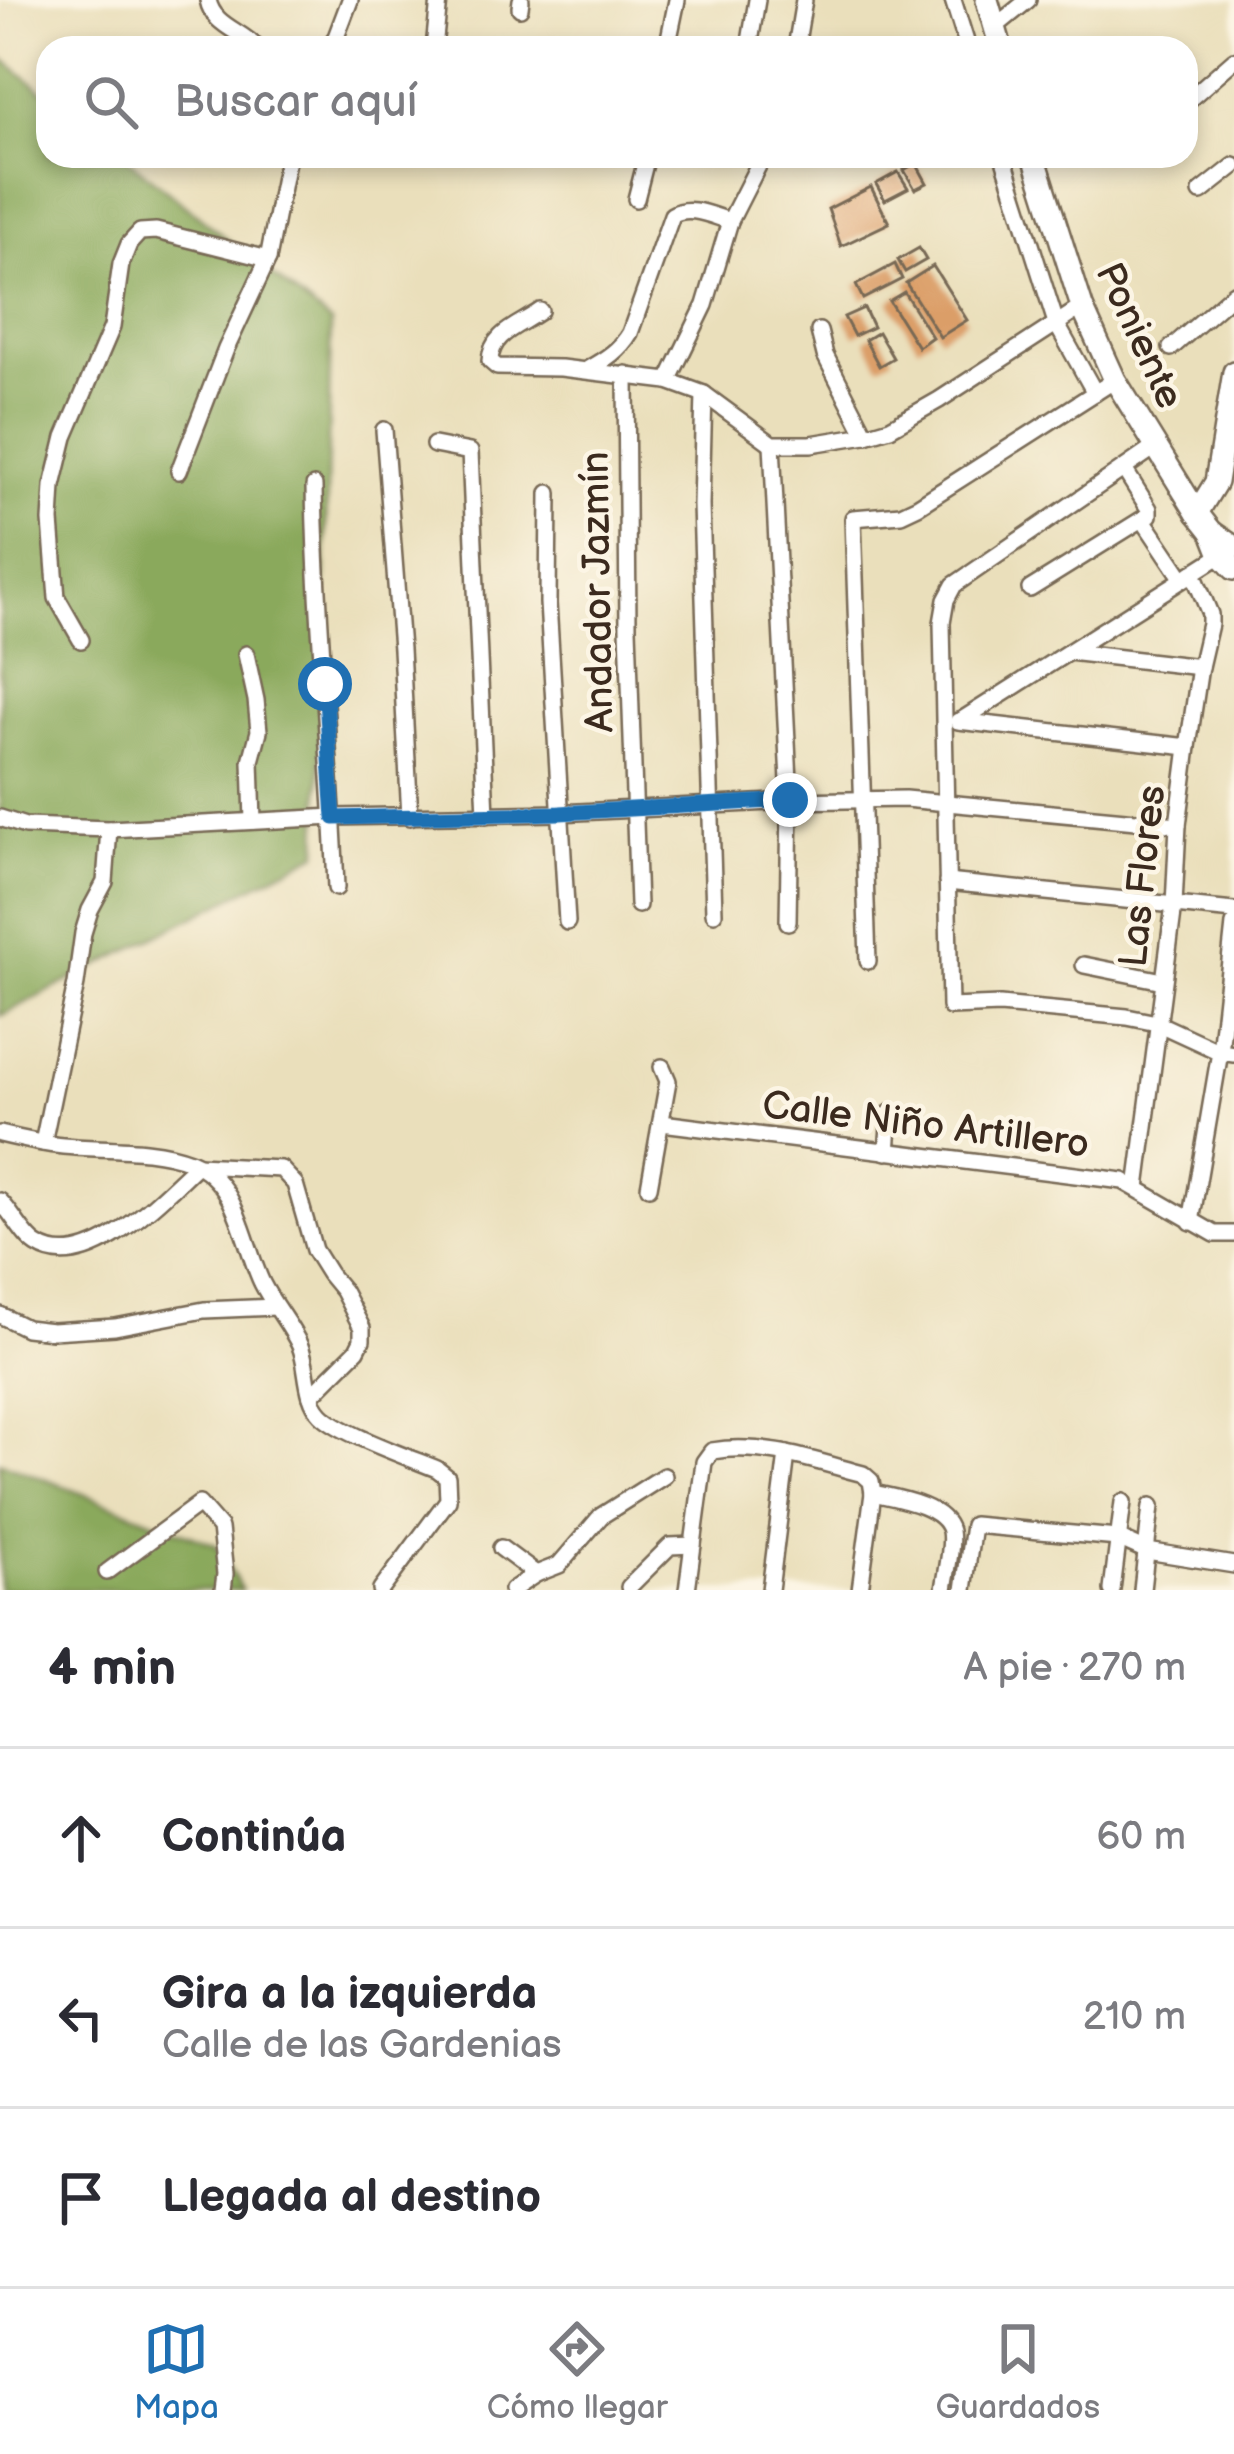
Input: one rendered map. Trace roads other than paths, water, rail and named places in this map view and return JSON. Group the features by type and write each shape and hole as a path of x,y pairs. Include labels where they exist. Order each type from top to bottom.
{"street":[{"path":"208,0 216,19 245,36"},
{"path":"336,36 350,0"},
{"path":"435,36 439,0"},
{"path":"670,36 677,0"},
{"path":"751,36 757,0"},
{"path":"798,36 804,0"},
{"path":"953,0 964,36"},
{"path":"986,0 997,36"},
{"path":"1000,36 1028,0"},
{"path":"1198,91 1234,60"},
{"path":"1201,192 1234,166"},
{"path":"179,471 226,349 268,259 285,168"},
{"path":"636,199 644,168"},
{"path":"668,381 706,305 730,221 757,168"},
{"path":"868,961 853,518 901,514 918,506 1105,387 1056,323 1007,168"},
{"name":"Poniente","path":"1038,168 1105,387 1155,447 1197,513 1231,555"},
{"path":"586,370 623,345 630,333 672,215 687,210 730,221"},
{"path":"81,640 57,598 53,486 65,437 112,327 121,263 129,244 140,232 156,231 268,259"},
{"path":"1172,348 1234,293"},
{"path":"540,311 500,335 490,362 497,367 586,370 668,381 704,394 772,444 811,444 890,428 1082,307"},
{"path":"818,331 825,355 866,435"},
{"path":"1197,513 1216,482 1234,372"},
{"name":"Andador Jazmín","path":"626,374 628,628 638,905"},
{"path":"704,394 701,505 714,914"},
{"path":"385,430 410,817"},
{"path":"772,444 790,800 788,922"},
{"path":"434,445 470,452 486,814"},
{"path":"1155,447 954,585 946,600 942,623 952,721 946,801 950,1007 1000,1005 1126,1017 1157,1023 1227,1053"},
{"name":"Las Flores","path":"1124,469 1149,509 1146,518 1210,614 1178,826 1174,905 1138,1188"},
{"path":"314,486 336,888"},
{"path":"549,493 547,555 567,922"},
{"path":"1030,589 1146,518"},
{"path":"952,721 1188,576 1231,555"},
{"path":"1069,652 1200,667"},
{"path":"246,653 259,731 251,761 253,821"},
{"path":"952,721 1188,747"},
{"path":"0,818 25,826 109,829 863,799 946,801 1178,826"},
{"path":"43,1143 83,933 105,882 109,829"},
{"path":"947,882 1234,911"},
{"path":"1191,1222 1227,1053 1234,924"},
{"path":"1084,965 1163,981"},
{"path":"649,1186 668,1081 662,1066"},
{"path":"887,1152 890,1113"},
{"name":"Calle Niño Artillero","path":"662,1123 1123,1181 1215,1234 1234,1234"},
{"path":"0,1135 186,1159 223,1188 260,1278 299,1345 319,1412 334,1425 447,1477 448,1500 380,1590"},
{"path":"0,1202 29,1240 43,1249 82,1249 107,1241 133,1224 197,1165 281,1169 295,1184 314,1250 344,1291 362,1328 357,1350 311,1396"},
{"path":"0,1327 94,1328 204,1310 275,1307"},
{"path":"0,1315 26,1328"},
{"path":"687,1590 704,1462 712,1451 725,1449 787,1454 863,1474 871,1481 860,1590"},
{"path":"770,1590 787,1454"},
{"path":"512,1590 559,1565 601,1516 664,1476"},
{"path":"873,1492 920,1504 944,1520 950,1532 944,1590"},
{"path":"1112,1590 1123,1502"},
{"path":"107,1572 200,1504 220,1528 223,1590"},
{"path":"1142,1590 1151,1505"},
{"path":"964,1590 973,1525 1118,1538 1147,1551 1234,1565"},
{"path":"629,1587 670,1546 693,1545"},
{"path":"501,1548 536,1574"}]}
